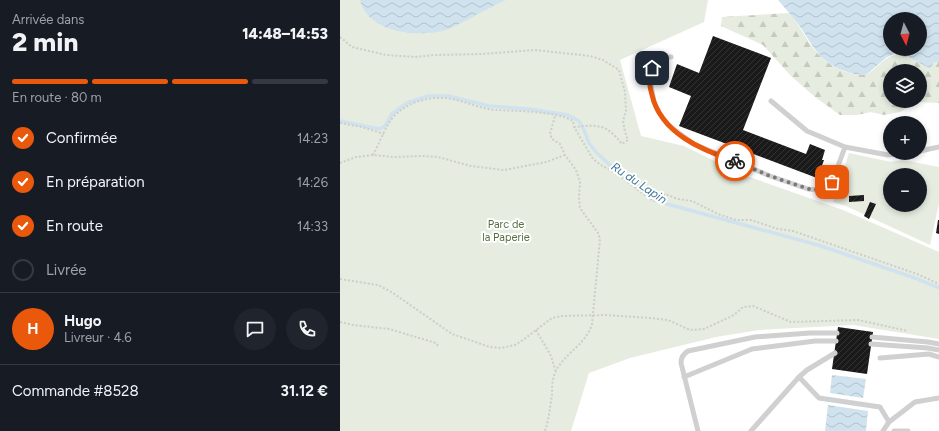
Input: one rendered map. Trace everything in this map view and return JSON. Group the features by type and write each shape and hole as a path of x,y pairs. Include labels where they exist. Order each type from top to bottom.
{"lane":[{"path":"671,57 658,60 652,68 650,80 654,102 658,111 668,125 694,144 770,176 808,189 817,190 826,187 832,182 845,147"},
{"path":"771,101 807,131 845,147 883,154"},
{"path":"927,150 939,147"},
{"path":"698,431 684,377 681,359 682,356 688,351 755,338 810,332 837,333"},
{"path":"872,338 939,344"},
{"path":"684,377 752,349 814,341 836,341"},
{"path":"871,344 939,350"},
{"path":"751,431 799,377 807,370 835,353"},
{"path":"880,358 929,354 939,357"},
{"path":"799,377 819,398 880,407 889,422"},
{"path":"882,431 889,422 916,402 939,398"},
{"path":"894,431 908,431"}],"path":[{"path":"340,37 352,47 386,55 415,57 535,50 590,56 603,60 619,70 625,92 626,111 624,121 625,132 628,140 622,144 612,132 600,126 585,125 574,128"},
{"path":"373,155 392,119 403,108 415,102 433,98 449,98 486,109 528,111 567,118 573,121 574,128 593,159 601,166 617,174 653,202 665,194 678,199 692,201 718,214 736,220 751,220 778,229 793,231 917,274 939,284"},
{"path":"545,431 549,420 553,381 556,372 568,356 586,338 590,331 593,316 600,239 598,233 580,208 579,176 565,155 560,144 552,139 550,134 555,116"},
{"path":"340,123 362,127 384,134"},
{"path":"340,163 356,157 373,155 394,157 438,157 471,166 504,170 546,162 565,155"},
{"path":"340,279 378,285 393,293 452,334 490,347 501,348 515,345 552,318 562,316 627,316 650,318 668,320 690,330 704,329 734,315 743,307 753,306 790,322 858,320 908,331"},
{"path":"340,322 352,325 389,329 436,343 438,346"},
{"path":"536,330 551,356 556,372"}],"green space":[{"name":"Parc de la Paperie","path":"340,0 708,0 704,22 620,60 641,136 684,146 741,174 843,210 939,252 939,339 853,325 759,330 716,337 630,358 589,373 571,431 340,431"},
{"path":"789,13 818,54 834,66 847,72 866,75 887,58 892,56 907,56 921,64 883,64 883,108 907,108 900,112 884,115 871,112 857,115 840,115 815,97 791,76 763,45 721,26 722,17"},
{"path":"934,62 939,62 939,103 927,102 927,67 929,68"},
{"path":"849,153 891,162 903,160 939,167 939,203 930,245 846,206 833,202"}],"water":[{"path":"360,0 506,0 448,29 435,32 409,33 383,26 373,20 365,11"},
{"path":"778,0 939,0 939,62 934,62 929,68 927,67 927,64 921,64 907,56 927,56 927,12 883,12 883,56 889,56 866,75 846,72 826,61 814,48 797,23"},
{"path":"832,375 866,379 863,398 830,393"},
{"path":"828,405 868,411 866,431 825,431"}],"building":[{"path":"713,36 771,58 743,130 806,154 810,144 825,150 822,160 824,160 820,171 828,174 825,181 679,126 691,96 669,87 677,64 699,73"},
{"path":"864,195 864,201 849,202 849,196"},
{"path":"870,202 876,204 869,219 864,216"},
{"path":"939,220 939,234 936,233"},
{"path":"838,327 873,332 867,374 832,369"}],"waterway":[{"name":"Ru du Lapin","path":"340,121 380,129 385,126 392,114 407,103 428,96 448,96 489,106 529,109 568,115 579,121 589,143 611,166 667,204 818,245 915,278 939,288"}],"way so far":[{"path":"735,161 770,176 812,190 822,189 832,182"}],"route":[{"path":"652,68 650,72 651,92 662,119 675,131 694,144 719,156 735,161"}]}
